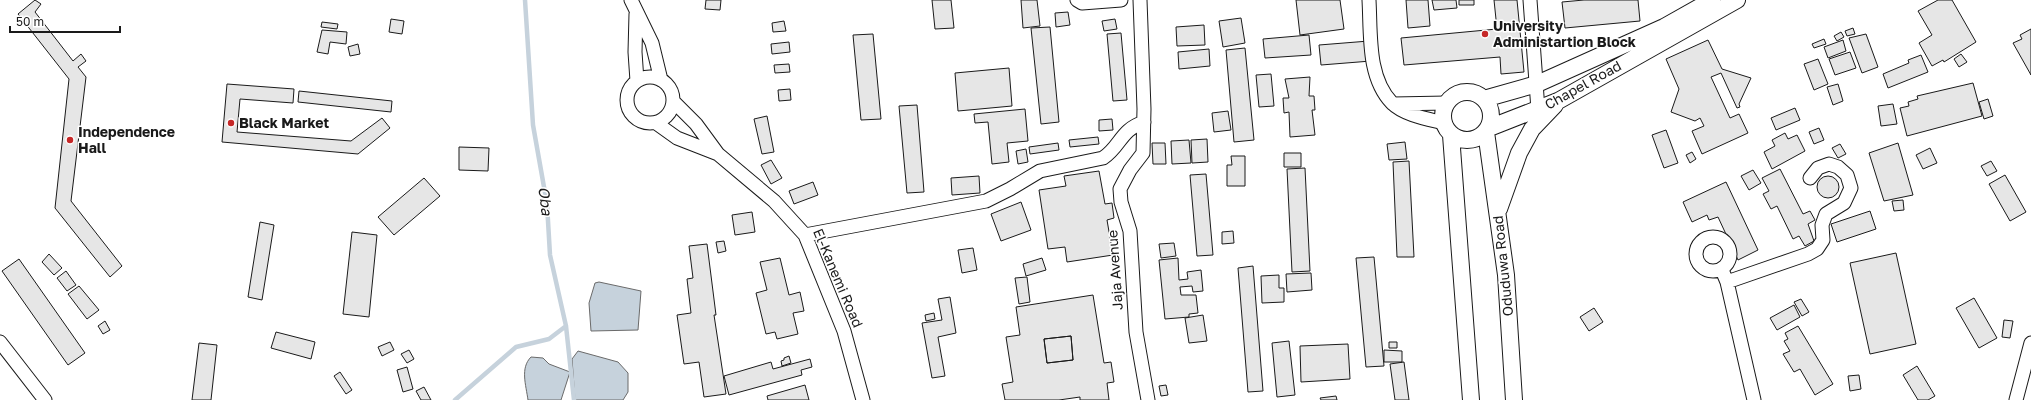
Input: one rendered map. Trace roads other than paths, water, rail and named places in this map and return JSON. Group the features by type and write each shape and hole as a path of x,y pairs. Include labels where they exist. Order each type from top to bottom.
{"street":[{"path":"1077,0 1082,3 1121,0"},
{"name":"Jaja Avenue","path":"1140,0 1144,122 1143,153 1130,170 1120,189 1121,202 1130,231 1136,332 1148,400"},
{"path":"1369,0 1372,60 1380,84 1393,104 1417,117 1447,129 1458,139 1473,140 1487,130 1492,113 1484,99 1474,92 1462,92 1456,94 1447,103 1444,109 1447,129 1471,400"},
{"path":"1530,0 1538,110"},
{"name":"Chapel Road","path":"1484,99 1537,84 1664,27 1712,0"},
{"name":"Chapel Road","path":"1487,130 1558,101 1737,0"},
{"path":"633,6 652,44 661,80"},
{"path":"633,6 637,81"},
{"path":"652,77 661,80 668,86 673,101 667,115 656,123 640,121 629,110 627,102 631,86 644,78 652,77"},
{"name":"El-Kanemi Road","path":"673,101 696,124 718,154 774,201 805,235 844,331 863,400"},
{"path":"1498,213 1519,153 1532,129 1558,101"},
{"path":"1393,104 1447,103"},
{"path":"805,235 986,201 1040,171 1103,158 1108,155 1123,134 1144,122"},
{"name":"El-Kanemi Road","path":"656,123 677,138 718,154"},
{"name":"Oduduwa Road","path":"1487,130 1506,275 1514,400"},
{"path":"1754,400 1725,276 1808,254 1817,249 1823,240 1822,226 1826,214 1844,203 1851,188 1847,174 1838,167 1828,164 1818,168 1810,178"},
{"path":"0,342 41,398"},
{"path":"2016,400 2031,342"}],"waterway":[{"name":"Oba","path":"525,0 533,125 547,204 550,255 566,326 574,400"},
{"path":"455,400 516,347 549,339 566,326"}],"place":[{"name":"University Administartion Block","path":"1485,34"},
{"name":"Black Market","path":"231,123"},
{"name":"Independence Hall","path":"70,140"}]}
